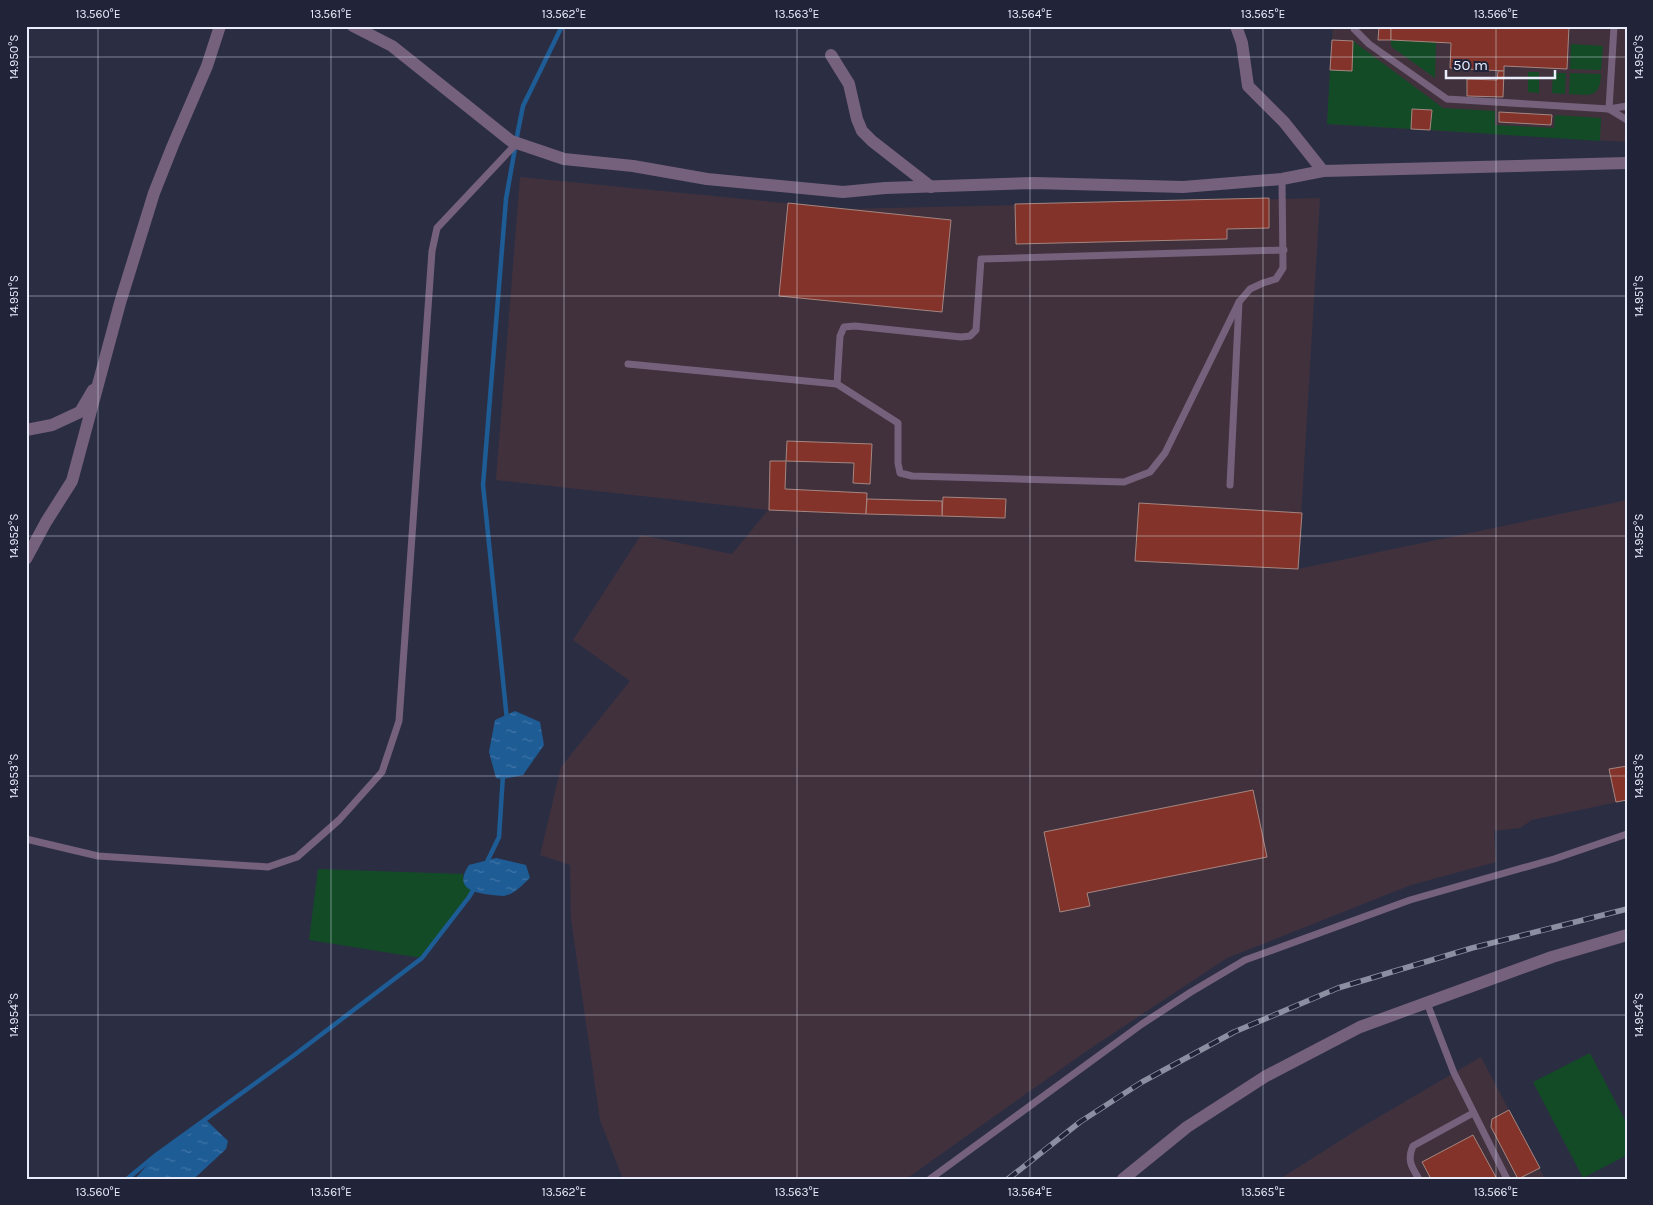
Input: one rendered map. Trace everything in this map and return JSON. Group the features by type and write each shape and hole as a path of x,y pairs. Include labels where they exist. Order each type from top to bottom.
{"street":[{"path":"26,559 72,480 120,304 154,192 207,66 220,26"},
{"path":"353,26 392,46 516,144 564,159 633,166 707,179 843,192 885,188 931,188 1034,183 1183,187 1282,179 1323,171 1627,163"},
{"path":"1236,26 1242,43 1248,86 1284,122 1323,171"},
{"path":"831,56 849,84 857,119 862,131 931,188"},
{"path":"26,430 52,425 80,412 101,378"},
{"path":"1123,1179 1187,1127 1266,1076 1360,1027 1552,957 1627,935"}],"lane":[{"path":"1354,26 1354,29 1369,44 1447,99 1609,109 1627,106"},
{"path":"1609,109 1614,26"},
{"path":"1609,109 1627,120"},
{"path":"26,839 98,856 268,867 297,856 339,820 382,772 399,721 432,251 437,228 516,144"},
{"path":"628,364 837,384 898,422 898,463 900,473 912,476 1124,482 1150,472 1165,453 1239,302 1250,289 1276,279 1283,268 1282,179"},
{"path":"837,384 840,336 844,327 854,326 961,338 970,336 976,330 980,259 1284,250"},
{"path":"1230,485 1239,302"},
{"path":"930,1179 1142,1024 1245,960 1410,900 1554,859 1627,834"},
{"path":"1427,1003 1454,1073 1507,1179"},
{"path":"1419,1179 1408,1156 1413,1146 1473,1113"}],"shaded area":[{"path":"1333,26 1627,26 1627,142 1327,124"},
{"path":"520,177 845,209 1320,198 1298,569 1627,500 1627,800 1532,820 1520,828 1494,831 1496,862 1411,885 1227,958 1088,1050 906,1179 623,1179 600,1120 571,919 570,865 540,855 561,767 630,681 573,640 641,535 732,554 768,510 496,480"},
{"path":"1481,1057 1545,1179 1280,1179 1360,1128"}],"green space":[{"path":"1391,40 1436,42 1435,78 1393,48"},
{"path":"1353,41 1443,108 1495,111 1495,125 1554,128 1555,115 1601,118 1600,141 1430,130 1432,110 1413,109 1411,129 1327,124 1330,70"},
{"path":"1571,44 1603,46 1601,70 1570,69"},
{"path":"1528,72 1539,72 1539,93 1528,92"},
{"path":"1553,73 1566,73 1565,94 1552,93"},
{"path":"1570,73 1601,74 1596,92 1588,95 1569,94"},
{"path":"318,869 463,874 465,884 473,891 422,958 309,940"},
{"path":"1590,1053 1627,1124 1627,1155 1583,1178 1533,1082"}],"water":[{"path":"515,711 540,722 544,745 523,775 503,779 496,778 489,752 495,720"},
{"path":"496,858 526,865 530,878 515,891 504,896 477,893 467,888 463,879 469,865"},
{"path":"205,1119 228,1141 226,1149 197,1176 192,1179 135,1179 156,1155"}],"building":[{"path":"1366,26 1391,26 1391,40 1378,40 1379,27"},
{"path":"1391,26 1569,26 1567,69 1504,66 1504,71 1450,68 1451,43 1391,40"},
{"path":"1332,40 1353,41 1352,71 1330,70"},
{"path":"1498,71 1504,71 1503,97 1467,96 1467,79 1497,80"},
{"path":"1412,109 1432,110 1430,130 1411,129"},
{"path":"1499,112 1552,115 1551,125 1499,122"},
{"path":"1269,198 1269,228 1227,229 1227,239 1016,244 1015,204"},
{"path":"788,203 951,220 942,312 779,296"},
{"path":"787,441 872,444 870,484 853,483 854,463 786,461"},
{"path":"770,461 786,461 785,489 867,493 866,514 769,510"},
{"path":"943,497 1006,499 1005,518 942,516"},
{"path":"867,499 942,501 942,516 866,514"},
{"path":"1139,503 1302,513 1298,569 1135,561"},
{"path":"1627,766 1627,800 1616,802 1609,769"},
{"path":"1253,790 1267,857 1087,893 1090,906 1060,912 1044,832"},
{"path":"1509,1110 1540,1168 1518,1179 1491,1127 1492,1119"},
{"path":"1473,1135 1497,1179 1431,1179 1422,1162"}],"waterway":[{"path":"507,720 483,485 506,199 523,106 562,26"},
{"path":"486,864 499,837 503,775"},
{"path":"127,1179 156,1155 293,1056 422,958 475,887"}],"railway":[{"path":"1008,1179 1080,1122 1142,1082 1234,1032 1338,988 1472,948 1627,909"}]}
